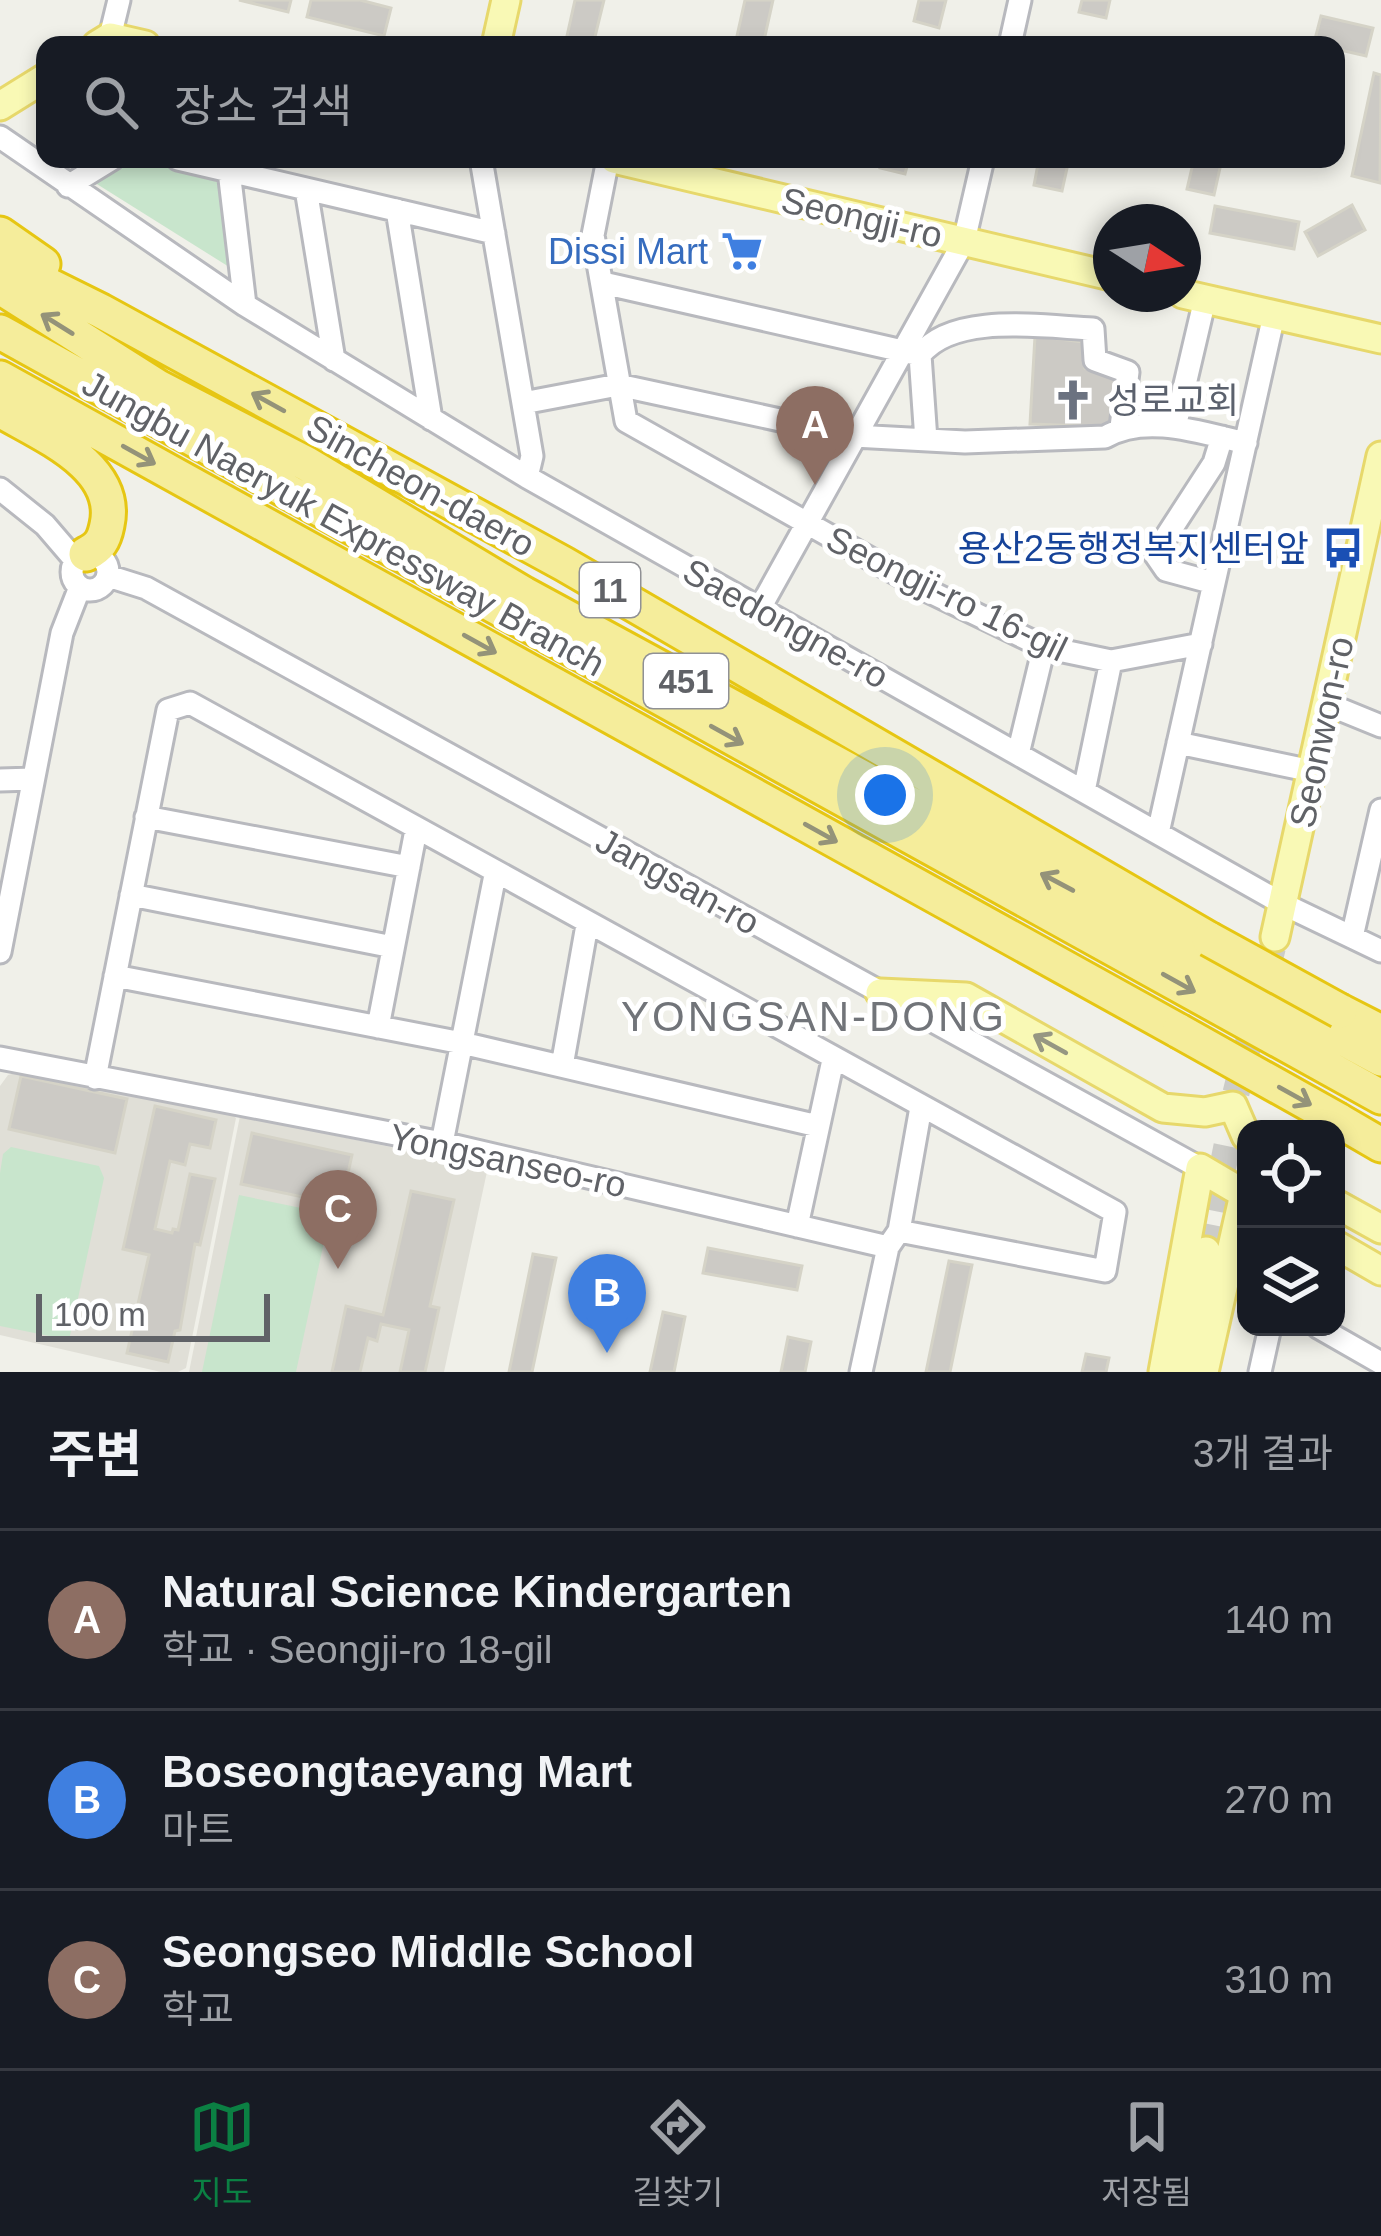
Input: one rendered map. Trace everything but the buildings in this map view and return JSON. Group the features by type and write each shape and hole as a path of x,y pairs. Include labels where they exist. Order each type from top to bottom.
{"highway":[{"path":"0,234 101,310"},
{"name":"Sincheon-daero","path":"0,261 101,310 564,564 1209,939 1381,1032"},
{"name":"Jungbu Naeryuk Expressway Branch","path":"0,287 158,387 308,464 524,594 1381,1059"},
{"name":"Jungbu Naeryuk Expressway Branch","path":"0,332 1381,1097"},
{"path":"0,378 1381,1145"},
{"path":"0,410 67,450 97,476 111,507 101,543 87,569"}],"main road":[{"path":"498,36 506,0"},
{"path":"0,106 36,84"},
{"name":"Seongji-ro","path":"650,168 1093,272"},
{"path":"1201,298 1381,339"},
{"name":"Seonwon-ro","path":"1275,937 1380,462"},
{"path":"880,993 966,997 1163,1108 1205,1112 1235,1100 1236,1141"},
{"path":"1163,1372 1200,1168"},
{"name":"Jangsan-ro","path":"1200,1168 1237,1189"},
{"path":"1345,1209 1381,1229"},
{"path":"1204,1372 1237,1228"},
{"path":"1345,1250 1381,1270"},
{"path":"1182,1372 1206,1251"}],"street":[{"path":"106,36 119,0"},
{"path":"1012,36 1020,0"},
{"name":"Saedongne-ro","path":"0,137 36,162"},
{"name":"Saedongne-ro","path":"44,168 245,305 527,477 1283,904 1381,951"},
{"path":"68,185 97,168"},
{"path":"230,168 245,305"},
{"path":"240,168 306,189 494,233"},
{"path":"483,168 532,456 527,477"},
{"name":"Seongji-ro 16-gil","path":"609,168 592,235 626,421 924,589 1044,647 1112,661 1201,644"},
{"path":"760,608 854,436 912,352 964,241 981,168"},
{"path":"306,189 334,360"},
{"path":"397,210 430,419"},
{"path":"603,283 912,352 931,341 987,324 1094,329 1095,360 1129,372 1121,428"},
{"path":"1175,427 1192,312"},
{"path":"1158,833 1274,315"},
{"path":"912,352 926,440"},
{"path":"523,403 618,385 854,436 926,440 1105,437 1121,428 1175,427 1246,443"},
{"path":"1214,583 1166,570 1155,554 1214,463 1222,437"},
{"path":"0,489 45,525 87,569 62,632 0,952"},
{"name":"Jangsan-ro","path":"87,569 146,588 1200,1168"},
{"path":"1018,754 1044,647"},
{"path":"1084,791 1112,661"},
{"path":"95,1078 168,710 190,704 921,1107 861,1372"},
{"path":"1327,704 1381,726"},
{"path":"1178,743 1312,771"},
{"path":"0,780 33,779"},
{"path":"1352,937 1375,862 1381,810"},
{"path":"146,818 409,867"},
{"path":"377,1027 416,830"},
{"path":"442,1143 495,875"},
{"path":"131,895 393,947"},
{"path":"562,1066 586,925"},
{"path":"116,976 462,1043 818,1126"},
{"name":"Yongsanseo-ro","path":"0,1058 442,1143 796,1226 1105,1271 1115,1212 921,1107"},
{"path":"796,1226 833,1060"},
{"path":"1260,1372 1268,1336"},
{"path":"1334,1336 1381,1363"}],"shaded area":[{"path":"23,1071 236,1118 186,1368 161,1372 0,1335 0,1086 8,1075"},
{"path":"240,1116 488,1167 444,1372 189,1372"}],"green space":[{"path":"120,168 170,168 221,183 234,270 92,181"},
{"path":"11,1147 99,1166 104,1178 69,1340 0,1326 0,1173 3,1154"},
{"path":"239,1195 330,1214 296,1372 202,1372"}],"tunnel":[{"path":"1236,1093 1275,937"},
{"path":"1206,1251 1227,1146"}],"place":[{"name":"Dissi Mart","path":"742,251"},
{"name":"성로교회","path":"1073,400"},
{"name":"Natural Science Kindergarten","path":"815,485"},
{"name":"용산2동행정복지센터앞","path":"1343,548"},
{"name":"Seongseo Middle School","path":"338,1269"},
{"name":"Boseongtaeyang Mart","path":"607,1353"}],"district":[{"name":"YONGSAN-DONG","path":"814,1016"}]}
